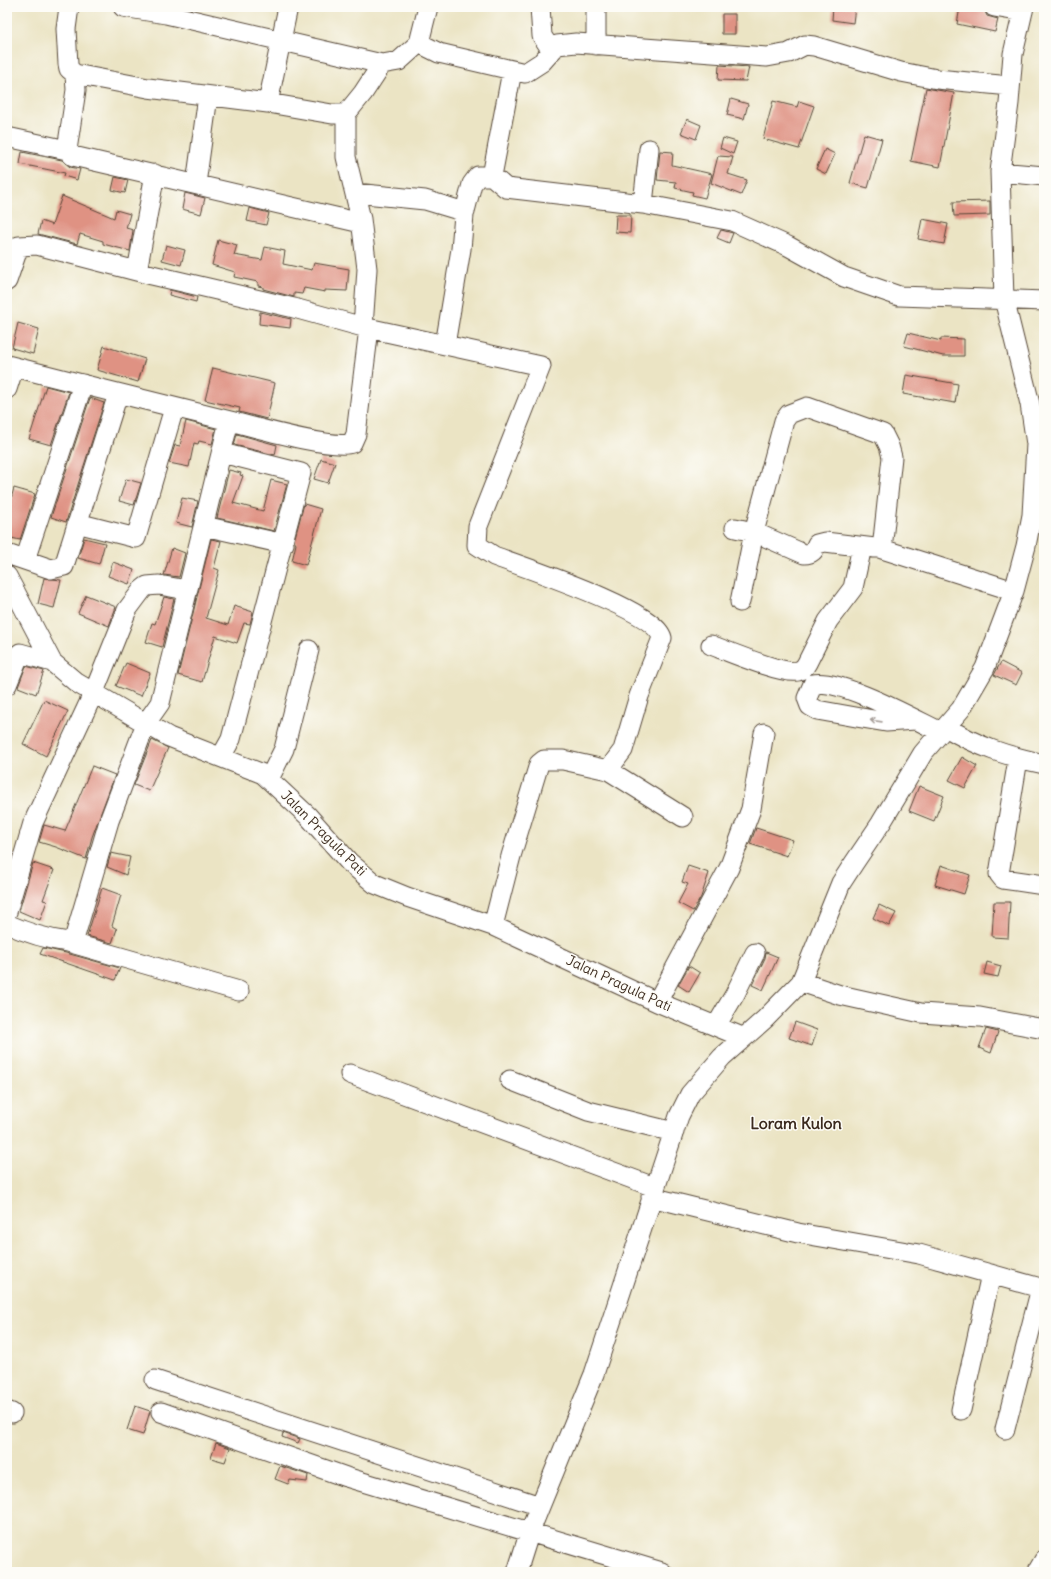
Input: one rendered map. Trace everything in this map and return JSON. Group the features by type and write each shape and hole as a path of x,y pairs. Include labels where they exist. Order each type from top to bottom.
{"street":[{"path":"70,7 66,29 68,64 69,69 75,74 148,88 268,103 332,114 346,114"},
{"path":"123,7 166,14 382,64 399,61 419,43 428,7"},
{"path":"268,103 288,7"},
{"path":"540,7 542,36 552,51"},
{"path":"596,7 596,45"},
{"path":"517,1572 530,1531 594,1374 679,1116 690,1094 722,1057 742,1037 765,1019 801,982 841,884 899,794 918,759 961,708 985,668 1014,591 1026,546 1032,515 1037,405 1004,299 1000,172 1013,54 1023,9 994,7"},
{"path":"419,43 439,53 525,73 534,69 557,45 576,43 767,57 789,53 806,45 814,46 901,72 937,79 1010,86"},
{"path":"7,389 10,366 174,408 312,440 345,445 352,443 356,434 366,328 367,269 356,193 346,157 346,114 363,93 382,64"},
{"path":"492,176 512,71"},
{"path":"67,150 76,90 75,74"},
{"path":"196,184 208,96"},
{"path":"7,137 67,150 73,156 361,223"},
{"path":"642,204 650,149"},
{"path":"1000,172 1044,176"},
{"path":"137,271 155,174"},
{"path":"445,346 461,249 465,212 475,178 478,176 492,176 506,188 642,204 732,221 788,246 844,277 899,296 1044,301"},
{"path":"356,193 425,200 465,212"},
{"path":"7,281 10,259 19,246 38,245 137,271 294,308 366,328 541,366 478,526 477,545 482,550 494,556 616,602 657,628 661,633 662,642 639,696 623,750 608,770"},
{"path":"25,560 82,384"},
{"path":"7,554 51,569 64,566 118,394"},
{"path":"740,602 754,532 784,421 789,414 808,407 883,434 889,446 892,457 882,549"},
{"path":"77,523 136,538 174,408"},
{"path":"68,942 76,933 109,821 146,723 160,703 229,421"},
{"path":"221,757 231,739 284,544 301,473 222,453"},
{"path":"204,526 284,544"},
{"path":"735,528 754,532 804,554 809,554 814,551 817,544 825,542 882,549 1014,591"},
{"path":"711,645 783,671 797,672 808,663 828,621 852,588 862,547"},
{"name":"Jalan Pragula Pati","path":"7,576 52,662 77,683 169,737 263,774 308,816 348,862 375,884 493,926 657,1002 742,1037"},
{"path":"7,912 33,823 94,692 127,610 142,590 147,586 159,585 187,590"},
{"path":"7,685 13,650 52,662"},
{"path":"269,779 284,749 309,650"},
{"path":"915,720 886,722 817,710 810,706 808,698 813,684 823,683 854,692 915,720 943,730 979,746 1018,759 1044,764"},
{"path":"657,1002 729,868 751,809 764,733"},
{"path":"1018,759 999,874 1003,879 1044,885"},
{"path":"493,926 512,856 540,764 544,760 563,760 608,770 683,817"},
{"path":"7,924 27,933 68,942 239,990"},
{"path":"716,1026 738,989 756,953"},
{"path":"801,982 840,996 921,1013 980,1017 1044,1029"},
{"path":"350,1074 653,1192 798,1233 919,1254 1043,1289 1005,1429"},
{"path":"510,1080 588,1111 674,1132"},
{"path":"960,1410 991,1274"},
{"path":"155,1380 540,1506"},
{"path":"160,1412 346,1477 530,1531 662,1572"},
{"path":"1037,1572 1044,1560"}],"building":[{"path":"833,7 855,7 853,23 832,20"},
{"path":"960,7 983,7 987,16 998,19 995,32 957,24"},
{"path":"722,14 735,14 735,34 722,34"},
{"path":"719,65 749,67 746,81 718,80"},
{"path":"926,88 954,93 940,167 911,161"},
{"path":"731,99 748,104 744,119 727,115"},
{"path":"773,101 797,107 799,101 814,106 799,149 763,139"},
{"path":"687,119 701,125 696,139 681,133"},
{"path":"864,134 882,139 868,188 850,183"},
{"path":"723,138 737,142 733,154 720,148"},
{"path":"825,149 835,154 826,174 816,169"},
{"path":"660,151 673,152 672,165 712,174 705,198 692,195 693,192 675,188 676,182 657,180"},
{"path":"22,152 62,160 70,167 80,169 77,180 64,176 65,173 20,164"},
{"path":"718,156 733,157 728,174 747,180 741,195 711,183"},
{"path":"115,177 128,180 125,193 112,190"},
{"path":"185,193 205,198 201,214 182,209"},
{"path":"62,196 114,218 116,210 130,214 126,228 133,230 130,251 103,244 103,241 80,234 77,244 38,234 41,221 52,225"},
{"path":"990,201 990,215 954,216 953,202"},
{"path":"250,208 269,213 266,225 247,221"},
{"path":"616,215 631,215 630,233 615,232"},
{"path":"922,219 948,224 944,244 918,239"},
{"path":"721,230 733,233 729,243 717,238"},
{"path":"218,240 237,245 234,255 262,260 265,247 285,251 283,264 312,270 314,263 349,269 347,291 325,290 325,292 304,288 302,294 294,293 294,297 263,289 263,287 258,286 258,282 234,277 235,272 212,265"},
{"path":"166,245 185,250 181,265 162,260"},
{"path":"170,290 197,297 196,302 169,295"},
{"path":"260,312 291,319 290,328 259,324"},
{"path":"18,323 39,329 33,354 12,348"},
{"path":"908,333 941,341 941,338 964,339 964,356 943,356 904,346"},
{"path":"104,346 145,359 138,382 97,370"},
{"path":"213,368 275,383 267,419 239,412 240,408 205,400"},
{"path":"906,375 958,384 955,403 903,394"},
{"path":"46,386 69,392 51,445 29,439"},
{"path":"90,398 104,403 66,522 51,517"},
{"path":"186,421 216,429 212,444 199,441 198,444 194,443 189,467 169,463 175,445 180,446"},
{"path":"237,434 277,445 275,455 234,445"},
{"path":"321,459 335,463 328,483 314,479"},
{"path":"229,470 241,473 240,475 243,476 233,503 263,511 271,480 287,484 274,531 217,518"},
{"path":"126,479 141,483 134,505 119,501"},
{"path":"14,488 35,494 20,540 7,537 7,513"},
{"path":"182,498 198,501 192,527 176,523"},
{"path":"304,504 321,509 306,565 292,561 296,544 294,541"},
{"path":"84,538 105,543 99,564 78,558"},
{"path":"211,539 221,541 214,568 219,570 206,618 228,625 234,606 253,612 250,624 244,623 237,643 215,636 202,682 178,675"},
{"path":"172,548 185,553 179,577 164,575"},
{"path":"113,562 134,570 129,584 108,576"},
{"path":"44,578 61,580 54,608 38,604"},
{"path":"86,595 116,607 109,626 78,613"},
{"path":"164,597 174,599 162,647 146,642 152,623 155,624"},
{"path":"1001,662 1022,673 1016,685 994,675"},
{"path":"126,663 150,673 141,696 116,686"},
{"path":"26,666 44,671 36,694 18,687"},
{"path":"44,700 68,711 46,756 23,744"},
{"path":"152,740 168,748 149,791 134,785"},
{"path":"962,757 977,766 965,788 949,780"},
{"path":"92,766 115,775 92,837 86,859 39,842 44,825 65,831"},
{"path":"919,786 944,796 934,821 909,811"},
{"path":"756,828 793,840 787,856 750,844"},
{"path":"111,853 130,857 126,875 107,867"},
{"path":"33,863 54,870 43,900 47,901 40,920 19,911"},
{"path":"941,865 970,875 964,894 935,885"},
{"path":"688,866 709,873 701,897 693,911 678,903 688,884 682,882"},
{"path":"102,888 121,895 112,926 117,929 112,943 87,936"},
{"path":"994,902 1010,902 1008,938 992,937"},
{"path":"879,905 896,913 889,926 873,918"},
{"path":"43,948 120,968 115,980 40,954"},
{"path":"766,952 778,957 763,990 752,985 765,958"},
{"path":"987,962 1001,966 998,977 984,974"},
{"path":"689,966 700,973 689,992 678,985"},
{"path":"795,1022 817,1030 812,1046 789,1038"},
{"path":"986,1029 998,1032 991,1053 979,1048"},
{"path":"135,1406 150,1411 143,1435 127,1430"},
{"path":"283,1433 300,1439 298,1443 282,1437"},
{"path":"216,1443 230,1448 225,1462 211,1458"},
{"path":"280,1466 308,1475 307,1482 290,1480 288,1484 275,1479"}],"district":[{"name":"Loram Kulon","path":"796,1123"}]}
